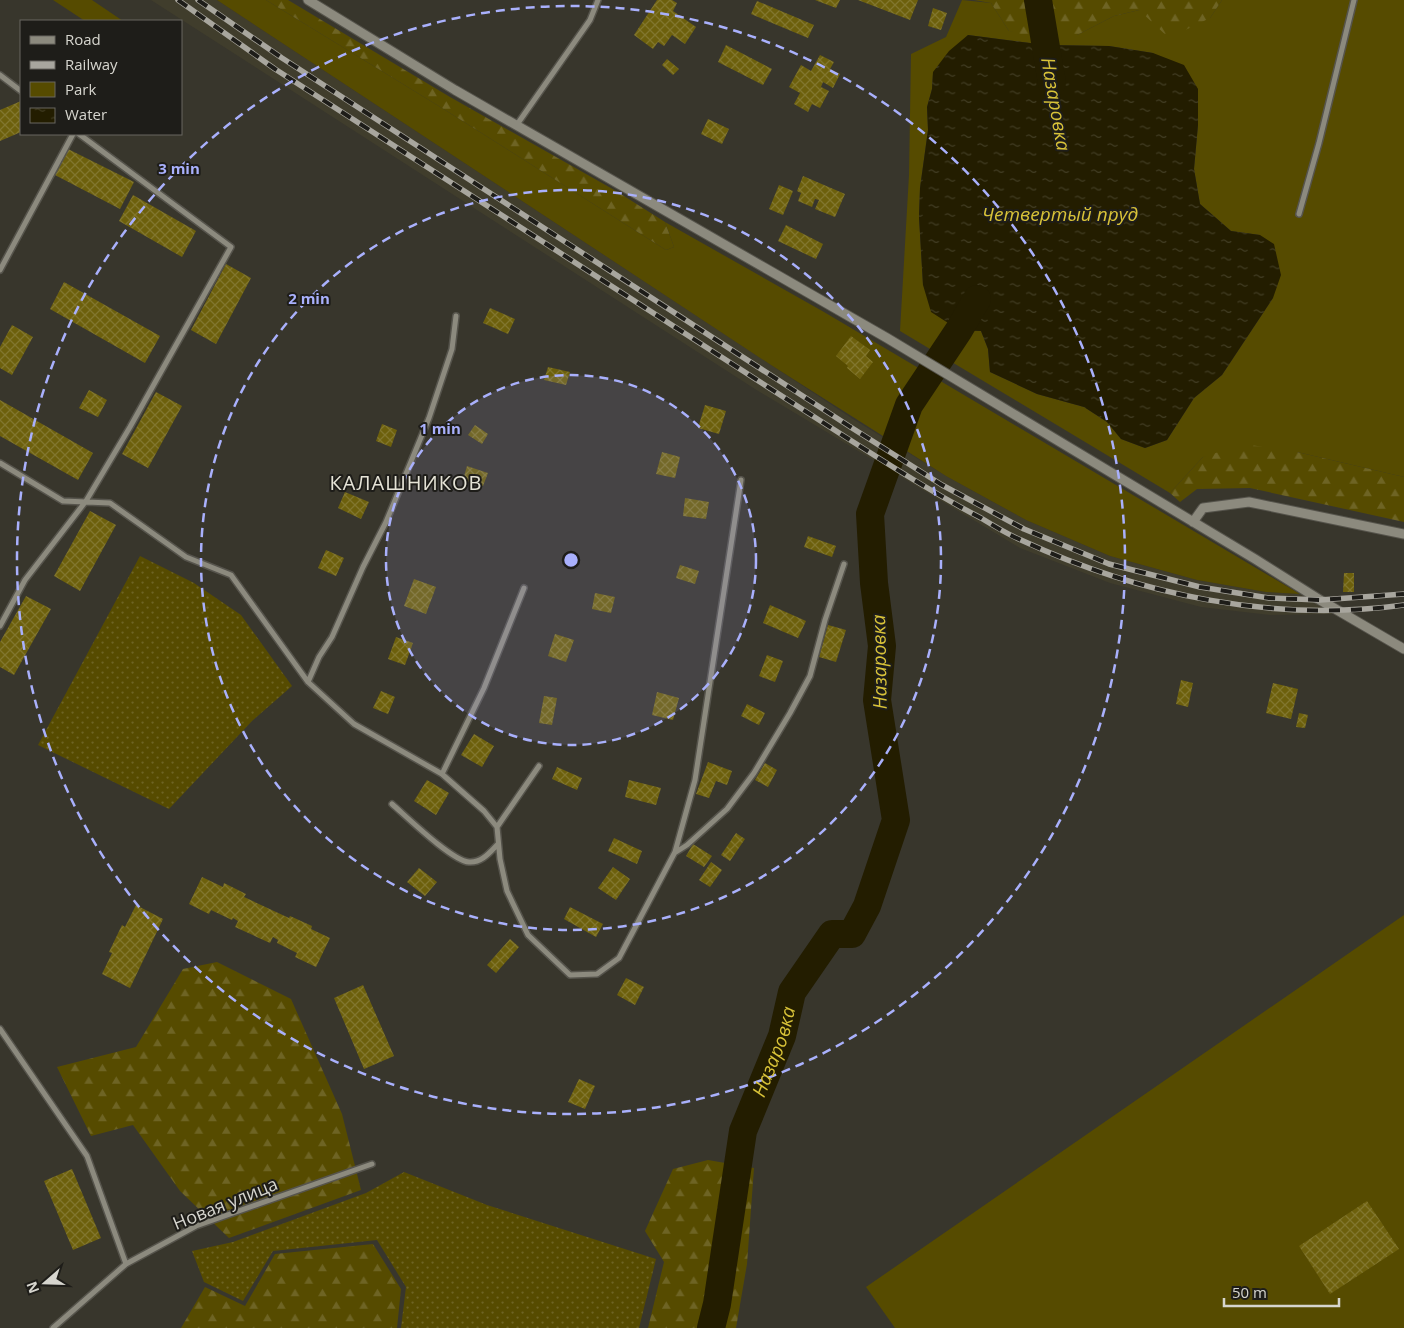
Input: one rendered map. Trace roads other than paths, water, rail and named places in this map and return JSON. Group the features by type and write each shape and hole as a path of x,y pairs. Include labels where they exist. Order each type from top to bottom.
{"street":[{"path":"308,0 516,126 880,334 1404,649"},
{"path":"516,126 590,20 598,0"},
{"path":"1299,214 1319,143 1354,0"},
{"path":"0,75 20,90"},
{"path":"1,269 72,135"},
{"path":"0,625 25,580 86,501 130,427 231,247 80,135"},
{"path":"308,682 319,657 332,637 363,567 386,522 429,418 452,348 456,316"},
{"path":"0,463 63,501 110,503 186,558 231,576 308,682 354,724 442,774 484,811 497,827 500,859 507,891 528,935 570,975 597,974 619,958 676,852 695,780 741,480"},
{"path":"1193,522 1203,508 1249,502 1404,534"},
{"path":"676,852 687,846 727,809 754,773 790,713 810,676 825,620 844,564"},
{"path":"442,774 484,688 524,588"},
{"path":"497,827 539,766"},
{"path":"392,804 455,857 469,862 482,859 498,844"},
{"path":"0,1029 87,1156 126,1264"},
{"name":"Новая улица","path":"53,1328 126,1264 196,1226 372,1164"}],"water":[{"name":"Четвертый пруд","path":"968,35 1046,45 1109,46 1153,53 1184,65 1198,89 1198,125 1194,169 1200,204 1231,231 1260,235 1274,244 1281,275 1273,298 1222,375 1194,398 1167,440 1145,448 1121,439 1107,422 1084,407 1037,394 990,372 988,349 981,331 959,330 931,312 923,285 919,217 920,188 928,130 927,107 932,89 933,72 949,51"}],"waterway":[{"name":"Назаровка","path":"1038,0 1052,83"},
{"name":"Назаровка","path":"711,1328 717,1304 743,1131 782,1036 792,992 832,934 852,934 867,906 896,820 877,700 882,646 874,583 870,514 909,405 959,330 977,299"}],"railway":[{"path":"178,0 275,69 847,438 930,490 1011,535 1066,559 1112,576 1208,600 1257,607 1306,610 1355,610 1404,605"},
{"path":"198,0 282,58 852,428 942,485 1024,529 1109,564 1200,587 1269,598 1320,600 1404,594"}],"district":[{"name":"КАЛАШНИКОВ","path":"406,482"}]}
